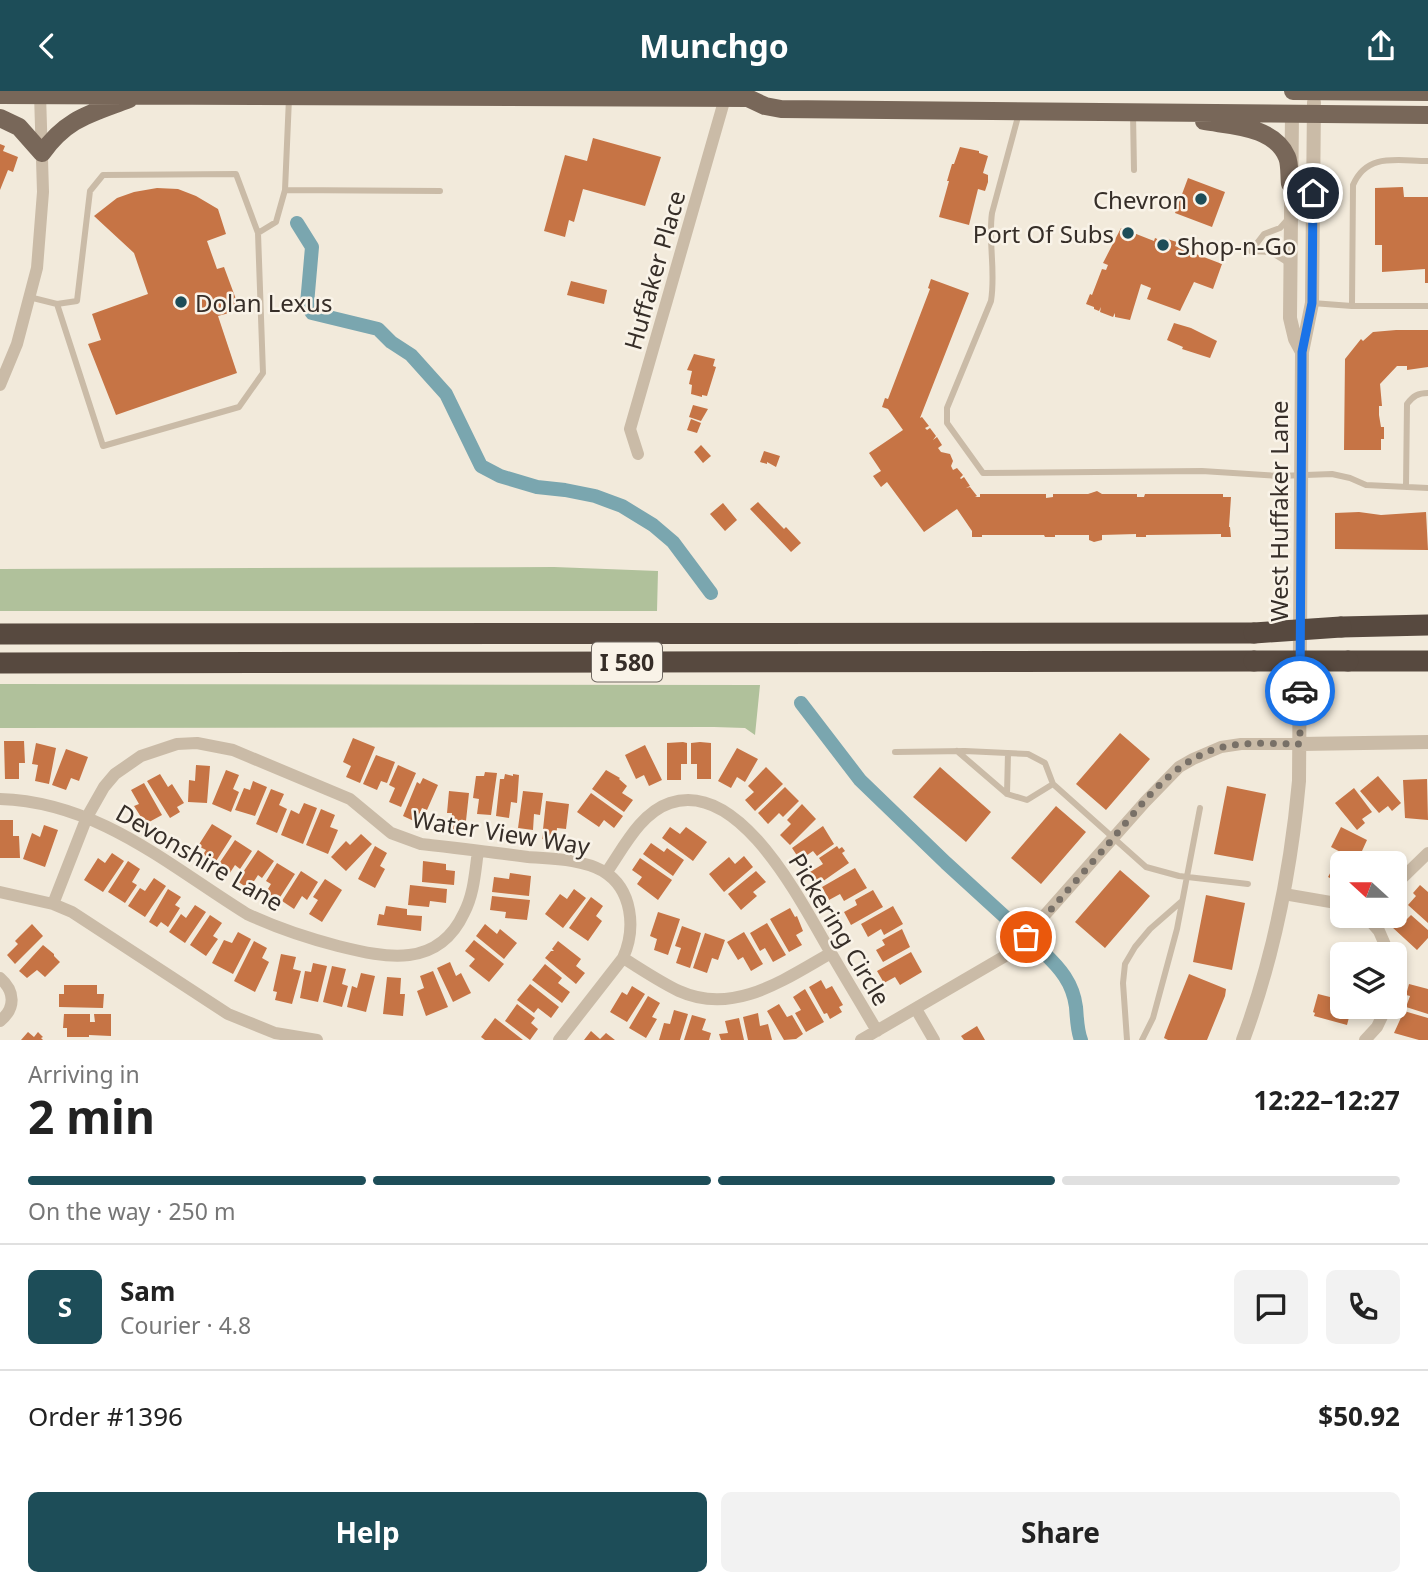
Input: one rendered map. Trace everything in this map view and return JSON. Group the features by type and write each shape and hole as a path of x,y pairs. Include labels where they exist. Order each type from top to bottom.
{"highway":[{"name":"I 580","path":"0,634 1254,633 1428,625"},
{"name":"I 580","path":"0,663 1428,661"}],"main road":[{"path":"1293,91 1428,92"},
{"path":"0,95 541,94 725,98 755,94 765,106 781,109 1292,114 1314,108 1428,115"},
{"path":"0,118 19,127 42,153 55,135 74,121 139,95"},
{"path":"1141,112 1255,129 1279,146 1287,157 1290,184"}],"street":[{"path":"0,385 17,344 37,268 42,229 41,93"},
{"name":"Huffaker Place","path":"638,454 630,429 725,98"},
{"name":"West Huffaker Lane","path":"1244,1040 1270,956 1284,894 1295,825 1300,744 1302,352 1312,303 1314,108"},
{"name":"West Huffaker Lane","path":"1292,114 1290,318 1302,352"},
{"path":"861,1040 1012,952 1165,780 1193,759 1231,746 1428,742"},
{"name":"Water View Way","path":"53,904 87,817 104,787 127,765 160,748 197,743 233,750 350,799 378,823 405,840 578,862 606,873 622,891 631,917 628,946 623,958 559,1040"},
{"name":"Devonshire Lane","path":"0,799 45,804 87,817 119,831 258,919 312,939 387,957 421,953 447,937 456,927 470,899 478,851"},
{"name":"Pickering Circle","path":"606,873 637,828 657,809 668,803 682,800 712,804 726,812 770,856 789,881 877,1031"},
{"path":"1407,873 1428,853"},
{"path":"0,892 53,904 95,925 228,1014 275,1033 317,1040"},
{"path":"1284,894 1330,902"},
{"path":"623,958 681,992 697,997 733,999 768,988 831,953"},
{"path":"0,978 9,986 12,1006 0,1021"},
{"path":"916,1009 934,1040"},
{"path":"1365,1040 1381,1019"}],"lane":[{"path":"258,233 276,222 285,190 288,93"},
{"path":"1019,112 990,226 994,286 991,301 947,408 947,423 983,473 1202,471 1279,475 1332,474 1366,485 1428,488"},
{"path":"1134,170 1141,112"},
{"path":"1352,306 1353,185 1358,174 1364,166 1378,160 1428,161"},
{"path":"29,297 57,304 77,301 90,191 103,175 236,174 258,233 263,373 239,407 103,446 57,304"},
{"path":"285,190 440,191"},
{"path":"1290,217 1280,229 1264,234 1251,251 1271,252 1290,264"},
{"path":"1312,303 1428,306"},
{"path":"1406,487 1406,412 1412,397 1421,393 1428,394"},
{"path":"957,751 1007,794 1027,800 1053,784"},
{"path":"895,752 1028,754 1045,764 1053,784 1146,867 1248,884"},
{"path":"1007,794 1008,753"},
{"path":"1142,1040 1153,1018 1183,899 1200,808"},
{"path":"1126,1040 1122,983 1125,964 1150,929 1183,899"}],"green space":[{"path":"554,567 658,571 657,611 0,611 0,569"},
{"path":"0,684 760,685 755,735 745,728 714,727 0,728"}],"building":[{"path":"593,138 661,157 645,206 583,189 574,222 569,220 565,237 544,231 565,155 587,161"},
{"path":"0,144 5,146 3,151 18,157 13,172 8,170 0,190"},
{"path":"960,147 988,156 983,173 988,175 988,182 985,191 978,189 969,225 939,217 952,164"},
{"path":"1188,178 1225,192 1212,227 1175,213"},
{"path":"1403,187 1404,197 1428,197 1428,283 1425,283 1425,269 1382,272 1382,245 1375,245 1375,188"},
{"name":"Dolan Lexus","path":"157,188 178,189 218,209 226,234 207,241 217,269 224,267 240,310 218,316 237,373 116,415 88,344 101,340 92,314 148,294 134,253 94,216 117,198"},
{"path":"1121,228 1154,241 1155,238 1162,241 1164,238 1177,242 1175,246 1222,264 1213,289 1194,282 1180,311 1147,299 1151,288 1141,284 1130,320 1115,317 1115,313 1113,317 1100,312 1101,307 1099,311 1086,304 1102,269 1106,270 1108,265 1103,263"},
{"path":"931,279 969,293 920,418 929,426 925,428 930,428 936,436 933,440 937,437 942,445 938,448 941,452 950,454 953,470 957,468 963,475 960,478 964,477 970,486 966,488 970,487 977,496 975,497 980,497 980,494 1046,494 1046,498 1053,497 1053,494 1088,494 1097,491 1102,494 1137,494 1137,497 1144,497 1145,494 1223,494 1223,497 1231,497 1231,537 1221,537 1221,534 1146,537 1136,537 1136,534 1102,535 1102,540 1094,542 1089,540 1089,535 972,537 972,531 957,509 924,532 887,482 881,487 873,476 881,471 869,453 903,430 888,409 882,407 885,398 888,399 930,289"},
{"path":"571,281 607,290 604,304 567,295"},
{"path":"1174,323 1217,341 1210,358 1182,349 1183,347 1167,340"},
{"path":"1428,330 1428,367 1407,370 1407,366 1397,366 1380,384 1382,406 1379,406 1379,415 1381,427 1384,427 1381,450 1344,450 1345,359 1361,339 1363,341 1373,332"},
{"path":"694,354 715,359 713,366 716,367 707,396 691,394 692,385 689,384 692,371 687,370"},
{"path":"693,405 708,409 701,421 689,417"},
{"path":"691,419 701,423 697,433 687,430"},
{"path":"701,445 711,456 703,463 694,452"},
{"path":"764,451 780,456 776,467 760,462"},
{"path":"758,502 801,543 791,552 750,509"},
{"path":"723,503 737,520 725,531 710,514"},
{"path":"1426,512 1428,550 1335,549 1335,513 1381,515"},
{"path":"1120,733 1150,759 1106,810 1076,784"},
{"path":"353,738 375,747 360,783 346,777 351,766 343,762"},
{"path":"4,741 24,741 25,763 19,763 19,779 5,779"},
{"path":"36,743 56,748 49,784 35,781 38,765 32,764"},
{"path":"667,743 687,743 687,764 681,764 681,780 667,780"},
{"path":"691,743 711,743 711,779 697,779 697,764 691,764"},
{"path":"645,745 662,780 649,786 644,775 636,779 625,755"},
{"path":"737,748 758,759 745,782 737,777 731,788 718,781"},
{"path":"66,749 88,757 79,781 71,778 66,790 52,785"},
{"path":"376,755 395,762 387,783 381,781 377,790 363,784"},
{"path":"196,765 210,766 207,803 188,802 189,780 195,781"},
{"path":"398,765 416,773 401,807 389,802 395,788 389,785"},
{"path":"766,767 783,784 755,811 745,800 754,792 748,786"},
{"path":"940,767 991,812 966,842 913,797"},
{"path":"226,770 239,775 233,789 239,792 231,812 212,804"},
{"path":"606,770 620,778 627,786 622,793 633,800 624,812 592,789"},
{"path":"485,772 497,773 491,815 477,814 479,799 473,798 476,776 484,776"},
{"path":"160,774 168,787 172,784 184,803 177,807 180,812 170,818 147,781"},
{"path":"505,774 519,775 517,803 511,802 509,818 496,816 500,779 504,779"},
{"path":"1378,776 1401,803 1392,811 1388,806 1379,813 1360,791"},
{"path":"423,778 438,785 427,810 422,808 416,822 403,816 417,782 420,784"},
{"path":"1427,779 1428,820 1405,818 1403,780"},
{"path":"253,781 267,787 255,816 235,810 244,788 250,790"},
{"path":"144,783 162,815 140,827 136,820 141,817 134,806 139,804 131,790"},
{"path":"1227,786 1266,794 1253,861 1214,854"},
{"path":"785,787 799,801 783,817 779,813 768,824 758,813"},
{"path":"1354,788 1372,812 1362,819 1365,823 1357,830 1335,803"},
{"path":"271,789 284,794 279,805 287,809 277,833 256,824"},
{"path":"449,791 469,793 465,830 451,829 452,813 447,813"},
{"path":"523,791 543,793 540,815 534,814 533,830 518,828"},
{"path":"591,793 623,816 614,828 604,820 599,827 577,812"},
{"path":"546,801 569,804 566,829 557,828 556,841 542,839"},
{"path":"304,803 317,808 303,844 281,835 291,810 299,814"},
{"path":"802,804 816,819 790,845 780,835 791,824 787,820"},
{"path":"1056,806 1086,832 1041,884 1011,858"},
{"path":"321,809 335,815 330,827 338,830 328,854 306,845"},
{"path":"0,820 13,820 13,836 19,836 20,858 0,858"},
{"path":"212,824 232,836 211,869 199,861 206,850 198,846"},
{"path":"44,825 58,830 45,867 23,859 32,833 40,837"},
{"path":"823,826 834,844 817,856 813,851 800,860 792,848"},
{"path":"670,827 680,834 686,827 707,842 693,861 662,838"},
{"path":"1341,827 1367,840 1362,851 1338,851 1331,847"},
{"path":"361,834 372,844 346,871 331,857 346,841 350,845"},
{"path":"235,840 252,851 240,869 235,865 226,879 214,871"},
{"path":"651,843 664,852 667,848 684,860 673,876 643,854"},
{"path":"375,846 387,853 380,866 385,869 375,888 358,879"},
{"path":"837,846 845,851 842,853 849,863 819,884 810,872 823,864 819,858"},
{"path":"258,850 274,861 262,878 258,875 249,889 237,881"},
{"path":"112,853 124,861 103,892 84,880 98,858 105,863"},
{"path":"744,856 753,867 724,892 709,874 729,857 735,864"},
{"path":"640,858 672,880 658,900 637,884 642,877 632,870"},
{"path":"128,861 140,869 132,882 137,885 125,903 108,892"},
{"path":"423,861 446,864 446,870 455,871 454,885 422,882"},
{"path":"277,863 295,874 275,905 263,897 271,884 266,881"},
{"path":"855,868 867,888 844,901 840,894 829,900 822,887"},
{"path":"1120,870 1150,896 1105,948 1075,922"},
{"path":"301,871 318,882 307,900 302,896 294,909 282,901"},
{"path":"756,871 766,882 753,892 757,896 741,910 728,894"},
{"path":"510,873 531,876 529,896 492,892 494,877 509,879"},
{"path":"154,878 166,886 145,917 128,906 140,888 145,891"},
{"path":"325,879 342,890 322,922 309,914 318,900 313,897"},
{"path":"410,885 447,889 446,903 430,901 429,907 408,905"},
{"path":"1420,885 1428,892 1428,923 1408,905 1416,896 1413,893"},
{"path":"168,889 181,897 175,905 180,908 168,927 161,922 157,927 149,922"},
{"path":"574,889 586,898 563,928 545,914 560,894 567,899"},
{"path":"873,890 883,907 851,925 844,912 857,905 855,900"},
{"path":"1206,895 1245,903 1232,970 1193,962"},
{"path":"492,896 530,900 527,920 505,918 506,912 490,910"},
{"path":"591,897 603,906 596,916 602,921 588,941 569,928"},
{"path":"195,905 206,912 185,943 169,932 181,914 186,918"},
{"path":"386,906 407,909 407,915 422,916 421,931 377,925 379,914 384,915"},
{"path":"893,906 903,924 884,935 881,929 868,937 861,924"},
{"path":"790,908 795,917 797,916 803,931 796,935 802,945 789,952 770,919"},
{"path":"658,912 680,919 668,955 654,950 657,939 650,936"},
{"path":"210,915 222,923 213,936 218,939 206,956 190,945"},
{"path":"1411,915 1428,930 1428,938 1417,950 1393,928 1407,928 1407,919"},
{"path":"767,923 786,955 773,962 765,948 760,951 750,933"},
{"path":"32,924 43,936 15,964 7,955 18,944 15,941"},
{"path":"485,924 497,934 500,929 517,943 504,959 476,936"},
{"path":"682,926 701,933 690,968 676,963 681,948 675,946"},
{"path":"902,929 910,947 883,962 876,950 885,945 882,940"},
{"path":"238,932 251,939 233,974 212,963 224,940 232,943"},
{"path":"744,932 763,964 751,971 743,957 738,960 727,942"},
{"path":"705,933 725,940 718,960 712,958 707,973 693,968"},
{"path":"474,940 504,964 489,982 469,966 475,959 465,951"},
{"path":"254,941 267,948 262,958 269,962 255,992 234,981"},
{"path":"558,941 581,959 576,966 585,973 576,984 545,958 554,951 552,949"},
{"path":"43,945 60,962 45,977 37,970 27,978 19,971"},
{"path":"911,952 922,972 900,985 895,977 884,983 877,971"},
{"path":"281,954 296,957 293,969 301,971 292,1004 275,1000 277,992 273,991"},
{"path":"450,962 456,976 461,973 471,993 453,1002 437,968"},
{"path":"313,963 327,966 318,1002 300,998 305,971 311,972"},
{"path":"545,964 562,978 558,983 570,992 562,1003 532,980"},
{"path":"332,966 346,969 342,984 348,986 342,1007 323,1002"},
{"path":"433,971 448,1007 426,1016 417,991 424,988 420,976"},
{"path":"361,973 375,976 366,1012 347,1007 352,986 357,988"},
{"path":"1189,974 1226,989 1225,996 1207,1040 1168,1040 1164,1038"},
{"path":"387,977 401,978 400,994 405,994 403,1016 383,1014"},
{"path":"821,980 826,989 832,986 843,1005 839,1007 842,1012 830,1019 827,1013 824,1014 809,987"},
{"path":"530,984 559,1007 551,1018 538,1008 534,1013 517,1000"},
{"path":"1409,984 1428,989 1428,1014 1407,1007 1410,996 1407,995"},
{"path":"64,985 97,985 97,994 104,994 103,1008 59,1007 59,994 64,994"},
{"path":"632,986 645,994 627,1022 610,1012 622,992 627,995"},
{"path":"805,989 824,1022 806,1032 795,1013 801,1010 793,997"},
{"path":"1318,994 1330,997 1330,1019 1349,1019 1347,1025 1314,1016"},
{"path":"648,996 660,1003 652,1017 657,1019 646,1038 629,1028"},
{"path":"517,1004 535,1018 531,1023 538,1029 530,1040 505,1021"},
{"path":"779,1004 787,1017 792,1015 803,1034 796,1039 784,1040 767,1011"},
{"path":"674,1010 688,1014 680,1040 659,1040 664,1023 670,1024"},
{"path":"1407,1012 1428,1018 1428,1040 1394,1033 1400,1019 1407,1019"},
{"path":"758,1013 760,1026 768,1024 772,1040 748,1040 743,1017"},
{"path":"64,1014 90,1014 90,1022 95,1022 94,1014 111,1014 111,1036 67,1037 67,1028 63,1028"},
{"path":"692,1015 706,1019 702,1030 711,1033 709,1040 684,1040"},
{"path":"495,1018 523,1040 485,1040 481,1037"},
{"path":"739,1018 744,1040 721,1040 719,1034 728,1033 725,1021"},
{"path":"977,1026 985,1040 964,1040 961,1036"},
{"path":"591,1031 600,1039 606,1033 615,1040 584,1040"},
{"path":"28,1032 34,1037 38,1032 43,1040 21,1040"}],"waterway":[{"path":"297,223 312,247 307,304 312,313 378,329 391,342 411,355 446,394 481,466 500,476 537,487 595,496 622,506 653,525 673,542 711,593"},
{"path":"801,703 860,780 1015,926"},
{"path":"1043,952 1069,983 1081,1040"}],"way so far":[{"path":"1026,937 1145,801 1179,767 1222,747 1241,744 1300,744 1300,691"}],"place":[{"name":"Chevron","path":"1201,199"},
{"name":"Port Of Subs","path":"1128,233"},
{"name":"Shop-n-Go","path":"1163,245"},
{"name":"Dolan Lexus","path":"181,302"}],"route":[{"path":"1300,691 1302,352 1312,303 1313,193"}]}
